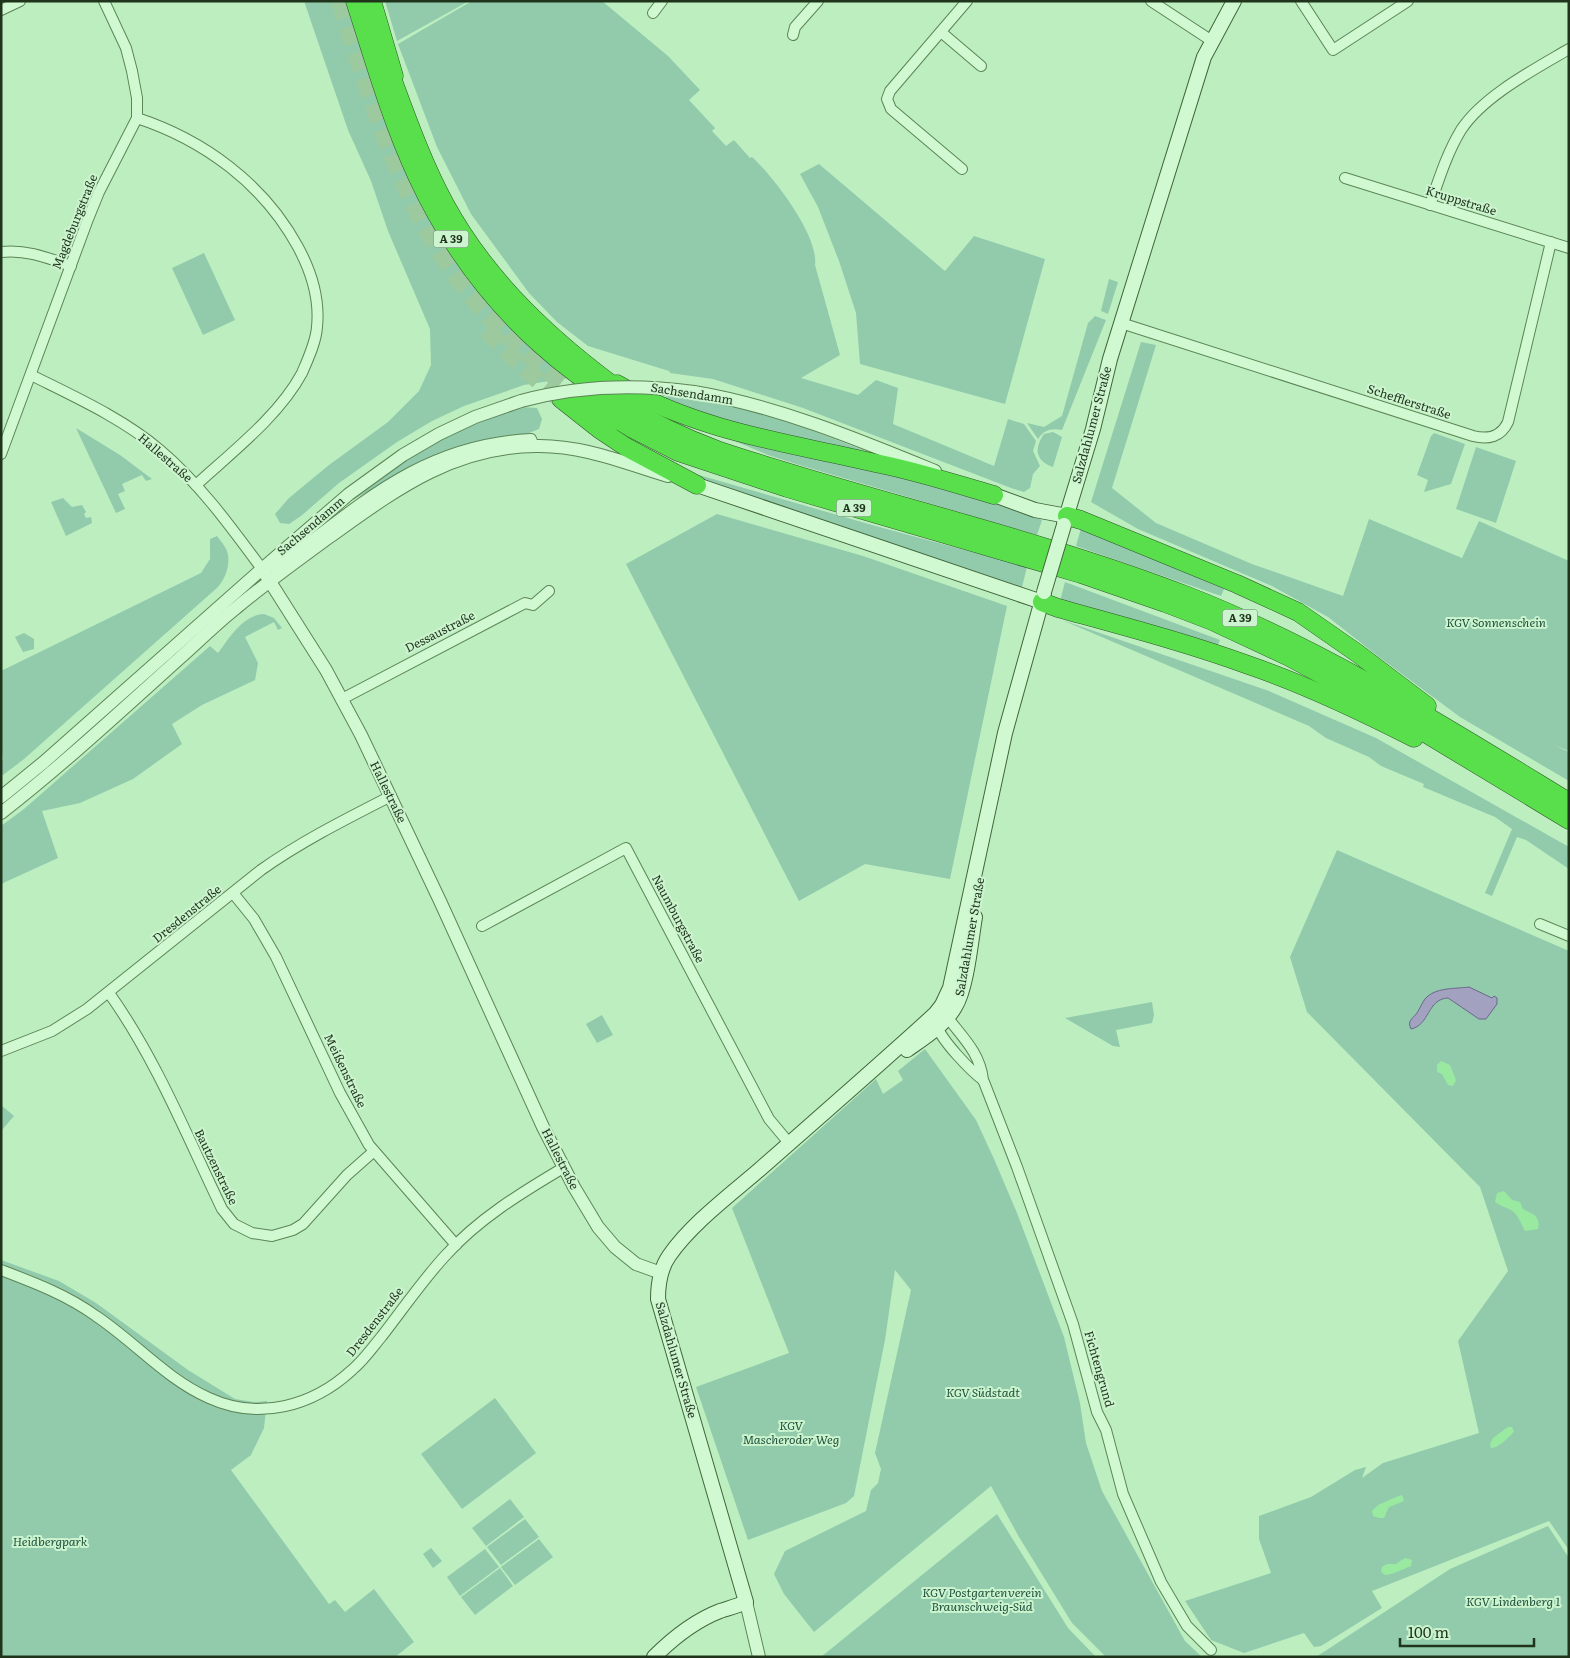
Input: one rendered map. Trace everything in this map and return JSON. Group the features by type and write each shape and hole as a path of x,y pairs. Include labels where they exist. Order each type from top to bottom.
{"highway":[{"name":"A 39","path":"355,1 398,130 416,175 444,227 479,280 503,307 563,365 605,395 636,414 697,443 781,470 1077,558 1189,597 1284,638 1342,668 1474,744 1569,802"},
{"path":"362,1 420,150 436,185 455,222 492,275 532,319 566,349 625,395 652,411 781,470"},
{"path":"372,1 402,103"},
{"path":"591,369 642,398 679,415 714,426 883,464 994,495"},
{"name":"A 39","path":"697,485 626,447 599,429 571,401 646,448 682,464 754,486 787,488 1081,574 1212,621 1290,657 1348,688 1492,772 1569,820"},
{"path":"1065,520 1081,520 1237,584 1298,612 1357,653 1474,744"},
{"path":"1043,597 1058,608 1178,642 1295,682 1351,707 1453,759 1492,772"}],"main road":[{"name":"Salzdahlumer Straße","path":"746,1602 658,1300 661,1273 668,1258 679,1244 710,1213 878,1067 940,1020 942,1005 950,988 1005,733 1065,520 1093,429 1110,359 1204,57 1234,1"},
{"name":"Sachsendamm","path":"697,485 1043,597"},
{"name":"Sachsendamm","path":"994,495 1065,520"},
{"path":"654,1657 677,1635 690,1626 706,1617 746,1602"}],"street":[{"path":"1,10 20,1"},
{"name":"Magdeburgstraße","path":"1,454 99,192 137,118 137,98 126,48 104,1"},
{"path":"653,14 662,1"},
{"path":"793,35 795,27 818,1"},
{"path":"962,169 890,109 887,99 890,91 967,1"},
{"path":"1151,1 1212,41"},
{"path":"1301,1 1333,50 1408,1"},
{"path":"940,32 981,66"},
{"path":"1430,204 1450,150 1462,128 1475,112 1509,86 1569,49"},
{"path":"137,118 158,124 180,135 215,155 232,169 266,201 282,220 305,261 312,278 317,311 317,328 302,372 286,398 264,422 196,485"},
{"name":"Kruppstraße","path":"1345,178 1569,248"},
{"name":"Schefflerstraße","path":"1121,322 1473,436 1481,438 1492,437 1503,430 1508,422 1551,242"},
{"path":"1,252 18,251 30,253 71,266"},
{"name":"Hallestraße","path":"31,375 85,402 130,429 160,450 196,485 224,518 262,569 305,636 342,699 391,796 563,1168 598,1227 615,1247 636,1264 661,1273"},
{"name":"Sachsendamm","path":"1,797 44,762 349,494 403,455 466,421 521,401 568,391 604,387 651,387 694,392 757,406 800,419 882,449 994,495"},
{"name":"Sachsendamm","path":"262,569 270,568 286,560 383,488 430,462 456,452 488,444 531,439 534,446"},
{"name":"Sachsendamm","path":"1,813 53,770 236,608 388,495 424,474 473,455 534,446 551,446 592,453 697,485"},
{"name":"Dessaustraße","path":"342,699 525,603 533,605 548,591"},
{"name":"Dresdenstraße","path":"1,1052 52,1031 87,1009 261,870 304,841 391,796"},
{"name":"Naumburgstraße","path":"482,926 626,848 769,1119 789,1144"},
{"name":"Meißenstraße","path":"233,893 254,919 276,957 340,1093 374,1152 456,1245"},
{"path":"1540,924 1569,936"},
{"name":"Bautzenstraße","path":"109,993 147,1053 222,1208 234,1224 252,1233 272,1236 292,1230 303,1224 347,1175 374,1152"},
{"path":"940,1020 977,1056 982,1066 983,1080 966,1064 940,1020"},
{"name":"Fichtengrund","path":"984,1082 1017,1167 1073,1324 1097,1412 1106,1430 1123,1494 1161,1582 1187,1626 1211,1650"},
{"name":"Dresdenstraße","path":"1,1270 41,1285 97,1316 175,1378 207,1397 242,1408 273,1409 295,1404 315,1395 353,1370 416,1290 456,1245 502,1206 563,1168"},
{"path":"746,1602 759,1657"}],"green space":[{"path":"304,1 348,1 377,92 569,378 524,385 464,406 432,421 397,442 339,483 289,524 280,523 275,514 289,498 329,465 388,422 419,391 431,365 430,329 388,231 371,181 348,130"},
{"path":"385,1 469,1 397,41"},
{"path":"472,1 602,1 668,56 700,90 689,100 715,128 712,131 726,146 734,140 750,158 752,157 761,166 793,207 810,239 815,265 840,355 801,378 858,395 876,380 898,388 893,424 994,466 1008,419 1024,424 1036,441 1033,451 1040,466 1033,474 1030,488 1024,492 1011,488 803,408 713,379 670,373 669,371 588,346 557,322 529,293 471,214 437,147 398,44"},
{"path":"819,164 945,271 974,236 1045,259 1005,404 860,364 856,313 839,261 818,207 800,174"},
{"path":"204,253 235,320 203,335 172,268"},
{"path":"1109,279 1118,282 1108,314 1101,311"},
{"path":"1095,316 1106,320 1062,430 1048,430 1038,439 1027,423 1044,427 1062,416 1088,323"},
{"name":"KGV Sonnenschein","path":"1141,342 1156,345 1112,488 1156,523 1252,564 1343,596 1369,519 1462,558 1479,521 1569,561 1569,751 1552,744 1569,752 1569,781 1460,717 1328,617 1272,586 1138,529 1091,502"},
{"path":"666,396 725,404 754,412 812,431 896,463 783,437 664,401"},
{"path":"522,407 537,408 542,419 539,429 392,478 351,501 377,479 414,454 485,420"},
{"path":"76,428 120,455 152,479 146,481 142,475 122,484 125,491 118,494 125,509 116,513"},
{"path":"1053,432 1062,437 1053,467 1040,458 1038,449 1044,434"},
{"path":"1434,433 1465,444 1451,484 1424,492 1428,480 1417,475 1431,436"},
{"path":"725,437 939,485 1042,520 1037,535 796,464 768,455"},
{"path":"1476,447 1516,461 1496,523 1456,509"},
{"path":"685,471 1027,567 1022,587 763,501 709,482"},
{"path":"63,498 72,507 82,505 86,512 84,514 86,518 91,517 92,523 66,536 51,502"},
{"path":"717,514 863,556 1007,606 950,879 865,864 799,901 626,564"},
{"path":"1081,528 1224,589 1221,596 1076,546"},
{"path":"217,536 228,554 226,574 218,587 24,759 3,775 1,774 3,759 1,741 1,671 201,573 210,559 210,539"},
{"path":"1065,582 1220,640 1217,647 1060,601"},
{"path":"264,614 274,618 282,628 278,630 274,622 245,637 258,663 255,680 202,705 172,724 182,744 133,779 80,803 42,811 58,858 1,884 1,826 24,809 210,646 218,653 243,623 256,615"},
{"path":"1062,620 1269,691 1376,738 1569,847 1569,869 1526,840 1517,837 1492,896 1485,893 1512,829 1495,817 1423,787 1424,784 1381,766 1369,757 1326,738 1309,726"},
{"path":"24,633 34,639 34,649 23,652 15,637"},
{"path":"1337,850 1569,951 1569,1550 1549,1521 1372,1591 1382,1608 1321,1646 1314,1647 1304,1633 1244,1653 1211,1640 1185,1601 1271,1573 1259,1539 1259,1516 1311,1497 1355,1470 1366,1467 1362,1478 1383,1463 1479,1433 1458,1341 1508,1271 1480,1187 1307,1012 1290,957"},
{"path":"1152,1002 1154,1015 1152,1023 1116,1030 1120,1047 1113,1046 1065,1018"},
{"path":"602,1015 613,1035 597,1043 586,1024"},
{"path":"925,1049 976,1120 1017,1213 1064,1337 1080,1403 1086,1443 1102,1491 1185,1641 1202,1657 1106,1657 1072,1623 1019,1537 991,1486 814,1632 784,1594 774,1574 785,1551 866,1511 871,1490 878,1483 881,1469 875,1453 911,1290 895,1270 885,1340 854,1496 846,1503 748,1540 696,1387 789,1353 732,1208 876,1079 883,1094 903,1080 898,1071"},
{"path":"1,1105 14,1116 1,1131"},
{"name":"Heidbergpark","path":"1,1260 59,1281 96,1303 188,1370 235,1399 254,1402 267,1401 264,1428 251,1455 231,1470 329,1604 335,1600 345,1612 374,1589 414,1642 395,1657 1,1657"},
{"path":"495,1398 536,1453 462,1509 421,1454"},
{"path":"510,1499 524,1517 486,1546 472,1528"},
{"name":"KGV Postgartenverein Braunschweig-Süd","path":"997,1514 1068,1628 1096,1657 821,1657"},
{"path":"525,1519 539,1537 501,1565 487,1547"},
{"name":"KGV Lindenberg 1","path":"1548,1526 1569,1558 1569,1657 1316,1657 1450,1569"},
{"path":"539,1539 553,1557 515,1585 501,1567"},
{"path":"431,1548 442,1561 433,1568 423,1554"},
{"path":"485,1549 499,1567 460,1596 447,1577"},
{"path":"500,1568 513,1586 475,1615 461,1597"}],"sand":[{"path":"1441,1061 1450,1065 1456,1080 1453,1086 1448,1085 1442,1074 1437,1072 1437,1065"},
{"path":"1504,1191 1512,1200 1520,1202 1523,1209 1537,1218 1538,1229 1525,1231 1513,1212 1495,1202 1497,1193"},
{"path":"1508,1427 1512,1427 1514,1431 1507,1439 1491,1448 1490,1444 1493,1438"},
{"path":"1401,1495 1404,1501 1389,1507 1384,1518 1373,1516 1372,1511 1378,1505"},
{"path":"1405,1558 1412,1560 1411,1566 1388,1575 1381,1572 1382,1567 1387,1564 1396,1564"}],"water":[{"path":"1469,987 1492,998 1494,996 1497,998 1497,1004 1486,1019 1479,1019 1448,998 1441,999 1436,1003 1422,1023 1411,1029 1411,1020 1429,995 1440,990"}],"tunnel":[{"path":"340,1 376,113 390,150 405,187 443,256 477,303 505,333 534,360 581,397"},
{"path":"487,330 522,366 561,399"}],"park label":[{"name":"KGV Südstadt","path":"983,1393"},
{"name":"KGV Mascheroder Weg","path":"791,1433"}]}
